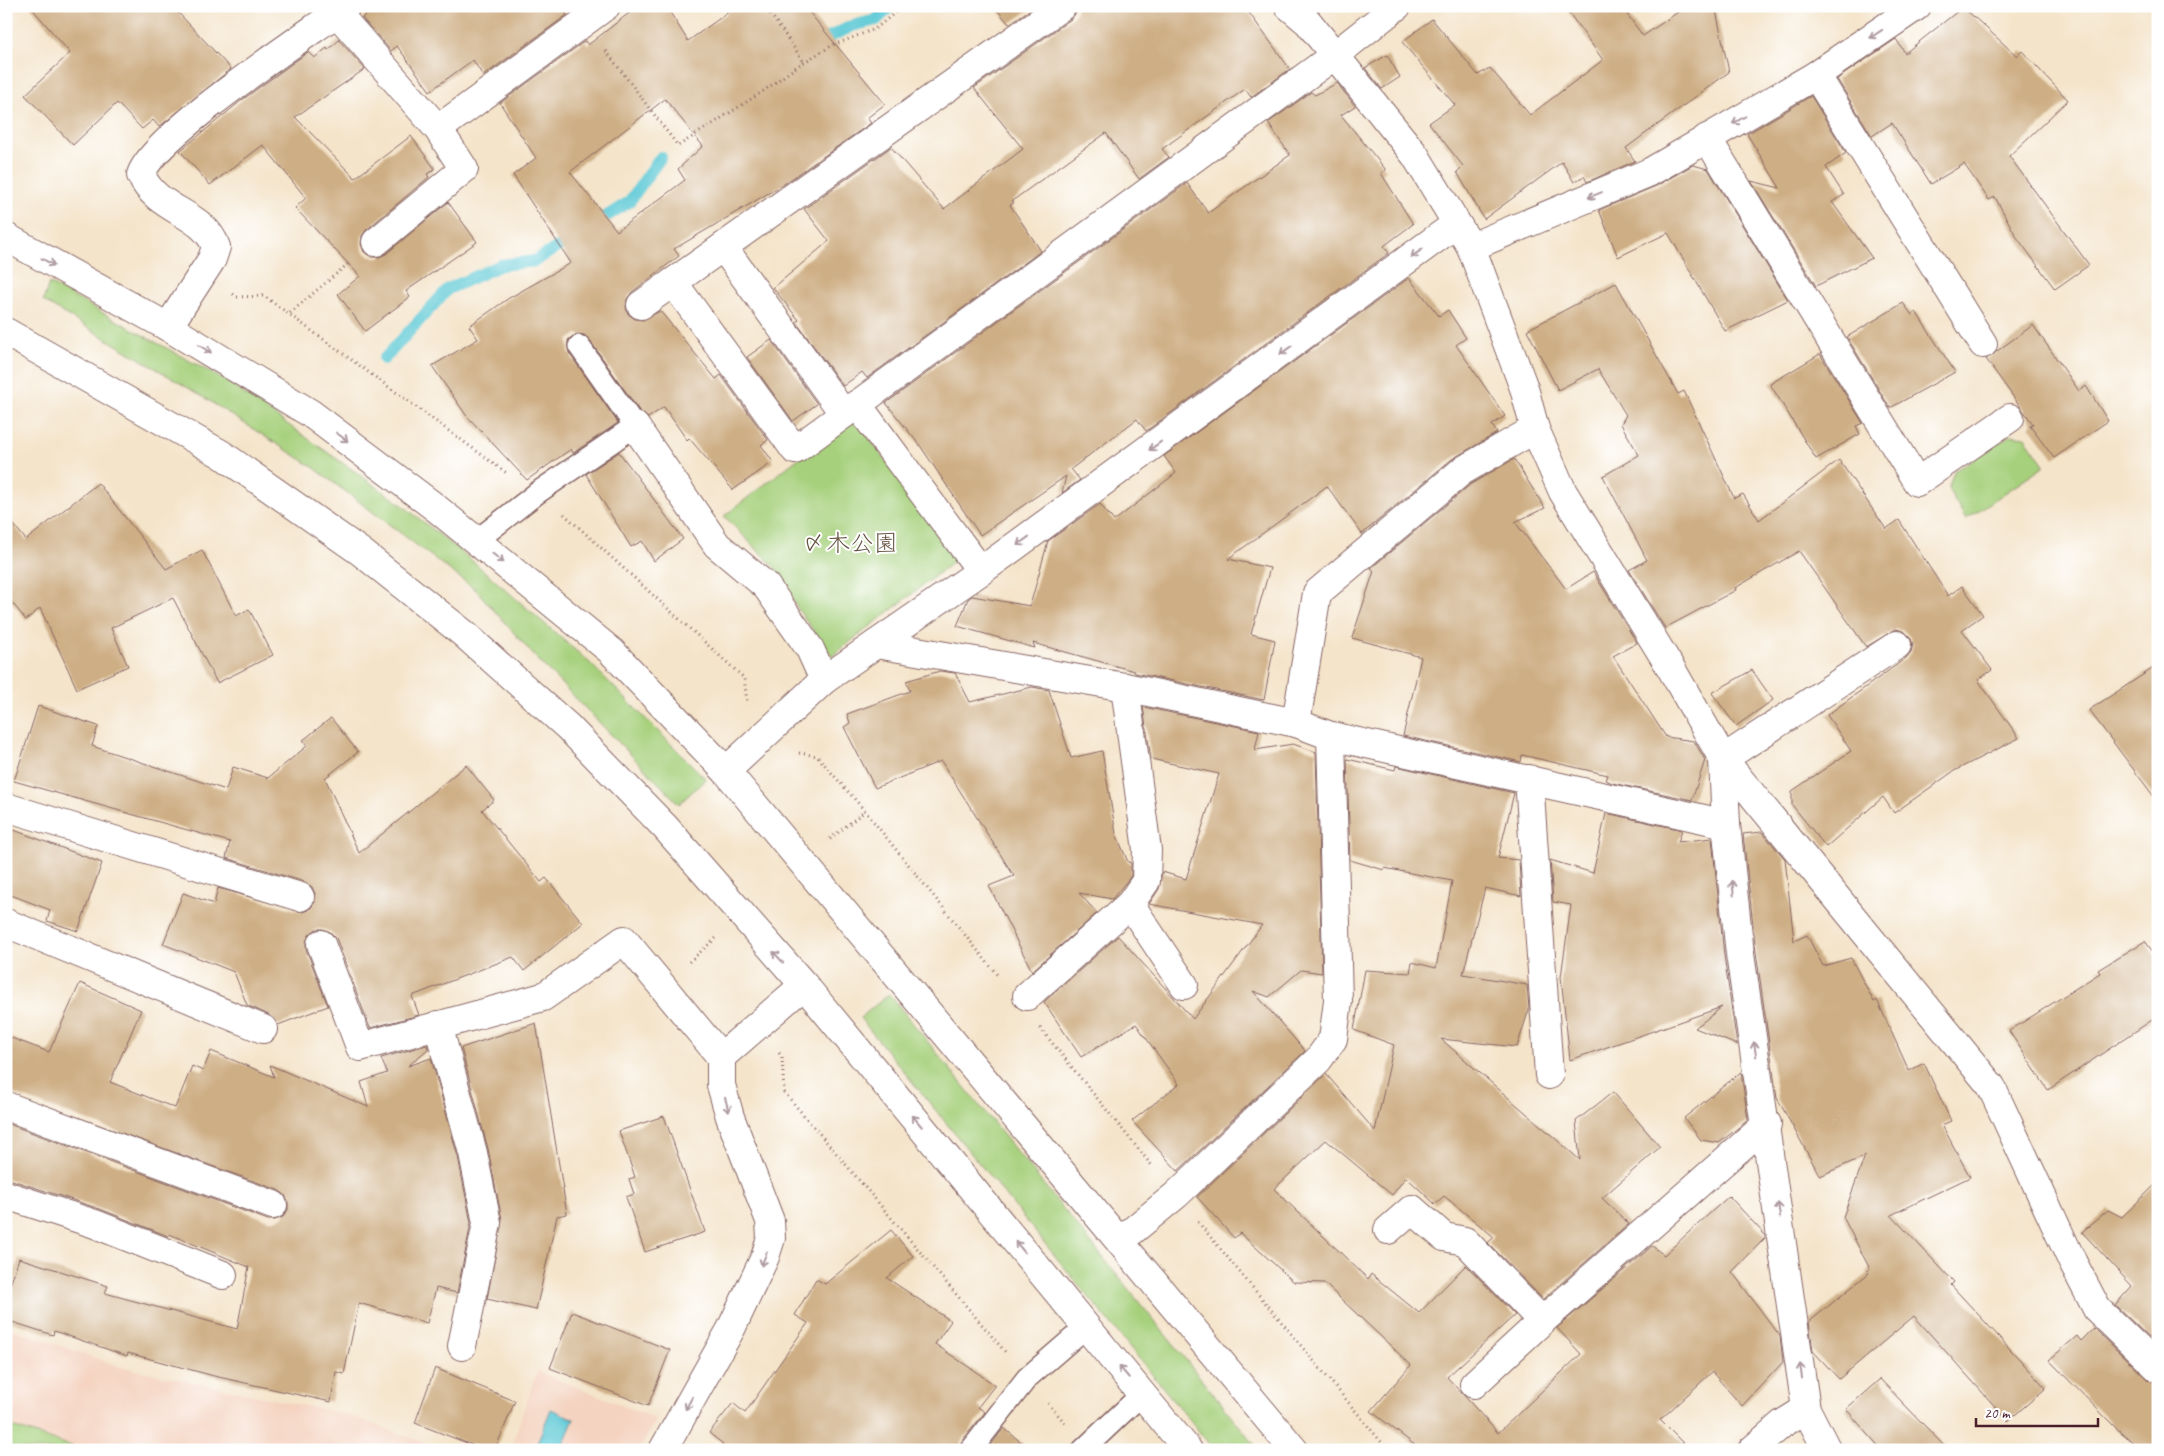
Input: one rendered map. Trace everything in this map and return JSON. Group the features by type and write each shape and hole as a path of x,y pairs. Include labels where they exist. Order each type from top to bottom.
{"street":[{"path":"438,129 606,6"},
{"path":"641,305 1062,6"},
{"path":"1288,6 1308,22 1415,155 1471,247 1524,388 1536,429 1563,492 1672,670 1723,759 1991,1086 2096,1309 2158,1368"},
{"path":"673,282 795,450 1335,54 1396,6"},
{"path":"1471,247 1650,172 1816,75 1916,6"},
{"path":"168,327 212,259 216,247 214,240 200,225 155,197 146,188 141,175 146,162 198,115 342,10 438,129 464,169 376,242"},
{"path":"1816,75 1983,344"},
{"path":"1707,138 1917,482 2010,418"},
{"path":"726,771 824,680 981,571 1456,224"},
{"path":"6,237 168,327 310,413 476,540 611,650 726,771 1294,1450"},
{"path":"723,247 981,571"},
{"path":"6,332 221,454 361,552 463,633 568,727 652,814 804,985 1188,1450"},
{"path":"635,426 718,545 766,586 810,649 824,680"},
{"path":"1296,723 1317,593 1462,471 1536,429"},
{"path":"876,644 1125,687 1296,723 1331,736 1726,824"},
{"path":"1723,759 1897,645"},
{"path":"1027,996 1130,904 1146,881 1147,850 1125,687"},
{"path":"1120,1241 1176,1195 1318,1060 1333,1039 1338,1001 1331,736"},
{"path":"1723,759 1726,824 1740,954 1806,1409 1827,1450"},
{"path":"1528,779 1549,1074"},
{"path":"6,807 300,897"},
{"path":"1130,904 1184,985"},
{"path":"6,923 263,1029"},
{"path":"321,944 360,1048 543,997 624,940 721,1057 722,1085 730,1117 770,1221 771,1238 766,1257 731,1329 662,1450"},
{"path":"721,1057 804,985"},
{"path":"438,1026 473,1153 487,1223 462,1346"},
{"path":"6,1106 273,1205"},
{"path":"1474,1384 1542,1321 1766,1124"},
{"path":"6,1195 94,1224 223,1275"},
{"path":"1388,1230 1412,1209 1444,1237 1466,1241 1542,1321"},
{"path":"1752,1450 1782,1424 1806,1409"}],"lane":[{"path":"476,540 537,493 635,426 579,346"},
{"path":"971,1450 1027,1378 1086,1326"},
{"path":"1084,1448 1142,1394"}],"path":[{"path":"764,6 803,61"},
{"path":"584,22 678,146 762,92 803,61 832,45 875,29 903,6"},
{"path":"290,313 376,242"},
{"path":"225,289 237,297 264,296 290,313 555,506 744,678 746,701 794,752 816,756 866,811 1001,980"},
{"path":"828,841 866,811"},
{"path":"687,964 718,936"},
{"path":"1038,1026 1388,1450"},
{"path":"776,1050 782,1057 784,1092 1027,1378 1084,1448"}],"shaded area":[{"path":"6,1327 122,1367 348,1415 445,1450 6,1450"},
{"path":"537,1371 656,1419 640,1450 510,1450"}],"green space":[{"path":"49,283 226,381 401,504 476,564 590,663 706,779 679,804 537,659 476,590 313,467 195,392 43,301"},
{"name":"〆木公園","path":"853,416 957,559 832,656 799,611 775,568 724,516"},
{"path":"2011,435 2025,437 2045,466 1966,519 1948,489 1954,471"},
{"path":"889,994 1259,1450 1214,1450 860,1018"},
{"path":"6,1425 84,1450 6,1450"}],"water":[{"path":"551,1409 574,1419 561,1450 534,1450"}],"building":[{"path":"30,6 172,6 231,69 159,127 153,120 142,129 117,103 73,145 25,95 70,53"},
{"path":"375,6 561,6 567,15 483,76 473,60 430,91 397,46 391,51 362,18"},
{"path":"638,6 666,6 688,41 737,6 804,6 885,104 867,118 871,123 784,184 674,249 679,256 632,292 627,299 626,307 628,314 635,319 643,320 660,311 716,379 721,375 768,440 761,445 773,462 733,490 689,438 687,440 664,407 648,418 640,412 589,339 584,335 577,334 568,340 569,353 618,423 573,453 571,449 527,480 466,415 432,366 478,339 469,326 509,298 571,263 513,175 536,158 500,103 585,41 588,45","holes":["665,99 703,146 678,169 685,180 617,231 570,172"]},
{"path":"994,6 1035,6 1009,24"},
{"path":"1077,6 1244,6 1290,69 1251,97 1245,89 1162,149 1169,157 1139,179 1106,133 1012,201 1014,203 1010,205 1041,251 867,378 862,372 843,386 796,322 799,320 773,288 829,241 804,209 891,147 944,209 1023,149 974,88 1071,19 1076,13"},
{"path":"1564,6 1621,6 1643,36 1687,6 1715,6 1729,72 1626,148 1635,161 1587,182 1584,176 1574,182 1562,162 1484,219 1457,172 1463,166 1429,123 1455,105 1402,42 1432,19 1478,75 1490,68 1530,115 1603,60"},
{"path":"1963,7 2017,56 2022,51 2068,100 2009,156 2089,265 2055,289 2016,236 1995,197 1989,200 1964,164 1931,184 1892,123 1872,136 1837,79 1896,39 1905,53"},
{"path":"339,40 365,69 295,117 355,178 411,136 435,169 427,174 429,177 366,230 362,236 361,244 364,252 371,257 379,257 386,254 448,202 477,242 406,291 410,297 365,331 338,294 360,276 295,208 306,198 263,145 210,185 180,151 242,100 308,52 314,58 327,48 328,50"},
{"path":"1387,55 1400,77 1382,89 1365,68"},
{"path":"1337,83 1355,106 1341,115 1386,170 1381,173 1413,224 1384,246 1389,253 1146,431 1137,419 1071,469 1080,480 1062,493 1066,476 980,535 921,447 886,403 1187,183 1208,213 1290,155 1268,123 1311,92 1315,95"},
{"path":"1811,96 1846,153 1826,167 1844,195 1832,202 1872,258 1816,286 1751,181 1780,188 1747,134"},
{"path":"1693,165 1708,169 1788,300 1725,331 1668,233 1618,257 1599,210 1656,186"},
{"path":"1409,278 1439,316 1448,310 1466,338 1456,345 1505,416 1492,425 1497,433 1452,459 1362,534 1327,486 1228,559 1270,568 1251,634 1275,640 1264,700 1135,673 1134,671 1033,643 1035,648 957,626 968,599 972,596 1030,606 1048,541 1100,504 1114,521 1176,473 1164,456"},
{"path":"1616,283 1678,394 1684,391 1734,498 1743,494 1759,520 1839,460 1886,529 1899,520 1948,596 1962,586 1983,615 1962,630 1992,670 1978,680 2019,738 1954,771 1894,813 1883,797 1826,847 1792,805 1792,791 1851,751 1827,715 1906,658 1911,652 1913,644 1910,637 1904,631 1896,629 1866,647 1799,551 1735,588 1736,590 1665,628 1629,570 1647,560 1603,476 1639,455 1621,424 1626,415 1598,369 1558,390 1527,330"},
{"path":"1903,303 1912,315 1916,312 1955,372 1890,408 1847,337"},
{"path":"2033,325 2079,391 2086,386 2108,421 2054,458 2030,426 2033,424 1986,359"},
{"path":"771,340 817,404 793,421 747,357"},
{"path":"1820,354 1863,423 1856,426 1860,434 1816,459 1770,384"},
{"path":"619,452 683,539 654,561 642,541 631,547 586,474"},
{"path":"1514,459 1545,508 1515,522 1566,589 1593,572 1637,643 1613,656 1666,737 1694,741 1705,760 1692,800 1612,783 1606,780 1608,775 1522,755 1521,762 1403,736 1421,657 1352,638 1374,571 1371,568 1471,484"},
{"path":"98,483 166,569 202,550 236,616 249,609 273,655 217,683 173,598 111,628 128,666 77,689 40,608 26,620 6,595 6,515 26,540"},
{"path":"2158,665 2158,802 2089,710"},
{"path":"1752,670 1773,700 1736,726 1712,693"},
{"path":"940,671 955,673 970,702 1032,687 1049,690 1071,758 1102,751 1116,834 1128,862 1131,863 1131,876 1112,899 1079,893 1097,913 1032,971 989,886 1014,876 941,761 875,788 844,727 850,723 847,714 910,691 906,681"},
{"path":"38,706 98,726 92,746 226,790 233,767 268,778 307,746 302,741 331,718 358,752 325,778 359,853 466,765 494,800 482,810 541,882 546,878 583,923 524,971 513,957 412,996 419,1015 370,1028 336,938 330,932 316,929 309,935 306,949 328,1006 278,1025 269,1015 247,1005 234,972 163,944 183,893 214,904 218,888 303,912 310,909 315,902 315,894 312,887 305,882 226,858 230,842 14,781"},
{"path":"1143,707 1259,731 1255,750 1293,744 1316,752 1322,973 1301,970 1269,997 1253,991 1305,1051 1178,1171 1132,1121 1179,1084 1136,1024 1081,1057 1044,1002 1118,936 1193,1019 1262,925 1149,904 1159,889 1162,872 1186,879 1219,774 1151,759"},
{"path":"1347,759 1395,770 1396,766 1514,793 1498,858 1519,860 1521,896 1485,888 1463,974 1527,985 1529,1009 1517,1047 1441,1039 1580,1160 1576,1121 1613,1092 1660,1147 1602,1198 1629,1224 1543,1299 1488,1243 1494,1237 1444,1196 1435,1204 1406,1177 1392,1195 1326,1140 1274,1189 1368,1279 1371,1274 1419,1313 1466,1265 1515,1315 1447,1377 1498,1433 1581,1354 1557,1328 1652,1246 1664,1255 1729,1196 1765,1235 1765,1238 1732,1272 1780,1336 1783,1362 1742,1406 1712,1372 1660,1420 1690,1450 1421,1450 1371,1411 1411,1365 1324,1283 1294,1282 1240,1233 1234,1238 1197,1197 1326,1074 1375,1131 1394,1045 1354,1030 1365,970 1410,973 1412,962 1436,968 1452,881 1384,868 1384,870 1350,860"},
{"path":"1606,813 1682,830 1678,842 1712,838 1724,956 1737,1045 1695,1028 1722,1007 1570,1060 1561,977 1571,905 1553,902 1550,860 1593,873"},
{"path":"6,827 102,863 78,931 47,921 50,910 6,893"},
{"path":"1762,832 1785,859 1794,941 1807,935 1823,966 1851,958 1874,1002 1877,1000 1909,1071 1924,1063 1951,1121 1942,1125 1970,1177 1891,1215 1954,1282 1951,1285 2046,1388 2008,1421 1914,1316 1839,1379 1813,1351 1809,1322 1869,1273 1867,1271 1870,1269 1843,1217 1865,1156 1820,1176 1777,1098 1756,952 1743,834"},
{"path":"2145,941 2158,959 2158,1016 2048,1090 2009,1031 2100,973 2098,970"},
{"path":"80,983 141,1010 110,1082 175,1108 192,1066 203,1071 211,1051 274,1077 270,1065 368,1107 361,1082 387,1073 381,1058 427,1045 428,1049 408,1066 431,1058 458,1157 471,1223 457,1293 436,1288 427,1323 359,1303 344,1374 336,1372 331,1402 214,1376 128,1353 127,1356 54,1331 53,1335 6,1320 6,1297 19,1258 108,1286 105,1293 237,1329 249,1267 169,1234 168,1236 100,1209 6,1178 6,1123 268,1220 283,1217 288,1210 285,1195 278,1190 6,1091 6,1036 49,1052"},
{"path":"536,1023 567,1214 557,1216 536,1310 487,1299 502,1220 488,1149 461,1048"},
{"path":"1741,1072 1748,1120 1719,1143 1701,1140 1684,1118"},
{"path":"664,1116 705,1232 645,1252 626,1197 634,1194 629,1179 635,1177 619,1131"},
{"path":"2158,1182 2158,1346 2115,1305 2132,1286 2082,1232 2108,1210 2122,1217"},
{"path":"891,1230 913,1256 887,1278 951,1321 935,1344 995,1385 978,1407 985,1412 961,1442 959,1450 719,1450 723,1444 709,1433 733,1403 745,1413 808,1323 795,1315 816,1279 825,1284"},
{"path":"572,1312 670,1350 648,1406 550,1368"},
{"path":"2094,1328 2147,1379 2158,1383 2158,1450 2142,1450 2114,1426 2049,1360 2077,1336 2081,1341"},
{"path":"435,1368 515,1401 495,1450 485,1450 415,1423"},
{"path":"1880,1379 1948,1450 1882,1450 1846,1409"},
{"path":"1004,1428 1030,1450 987,1450"}],"waterway":[{"path":"815,44 852,26 876,20 891,6"},
{"path":"591,226 629,202 661,157"},
{"path":"384,359 448,289 501,265 535,261 574,237"}]}
